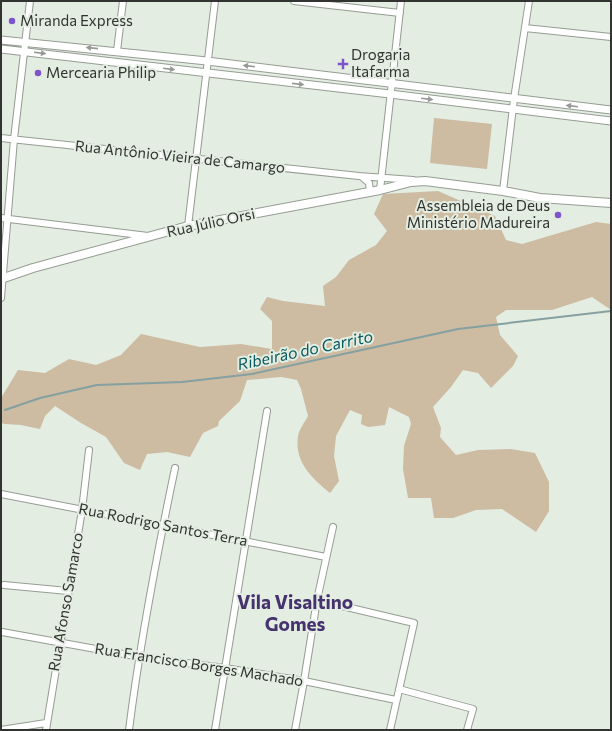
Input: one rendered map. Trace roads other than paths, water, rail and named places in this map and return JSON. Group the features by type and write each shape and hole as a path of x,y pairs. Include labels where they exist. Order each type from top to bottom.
{"main road":[{"name":"Rua Júlio Orsi","path":"2,278 33,268 188,226 370,192 411,182 425,181 503,191 540,198 611,203"}],"street":[{"path":"1,298 4,218 30,1"},
{"path":"117,51 124,1"},
{"path":"188,226 214,1"},
{"path":"294,1 400,13"},
{"path":"380,190 401,1"},
{"path":"503,191 514,99 529,1"},
{"path":"525,28 611,37"},
{"path":"1,40 207,61 611,110"},
{"path":"1,49 611,121"},
{"name":"Rua Antônio Vieira de Camargo","path":"1,138 359,176 425,181"},
{"path":"359,176 367,180 369,183 370,192"},
{"path":"4,218 153,236"},
{"path":"215,730 267,411"},
{"name":"Rua Afonso Samarco","path":"46,730 46,722 82,510 89,450"},
{"path":"129,730 140,657 174,468"},
{"name":"Rua Rodrigo Santos Terra","path":"1,494 326,557"},
{"path":"295,730 317,600 333,527"},
{"path":"4,585 68,591"},
{"path":"317,600 414,623 390,730"},
{"name":"Rua Francisco Borges Machado","path":"2,632 140,657 225,668 304,681 396,700"},
{"path":"399,688 473,709 467,730"},
{"path":"1,730 46,722"}],"waterway":[{"name":"Ribeirão do Carrito","path":"5,410 40,398 97,385 182,382 252,374 458,329 611,311"}],"place":[{"name":"Miranda Express","path":"12,21"},
{"name":"Drogaria Itafarma","path":"343,64"},
{"name":"Mercearia Philip","path":"38,73"},
{"name":"Assembleia de Deus Ministério Madureira","path":"558,215"}],"district":[{"name":"Vila Visaltino Gomes","path":"295,613"}]}
